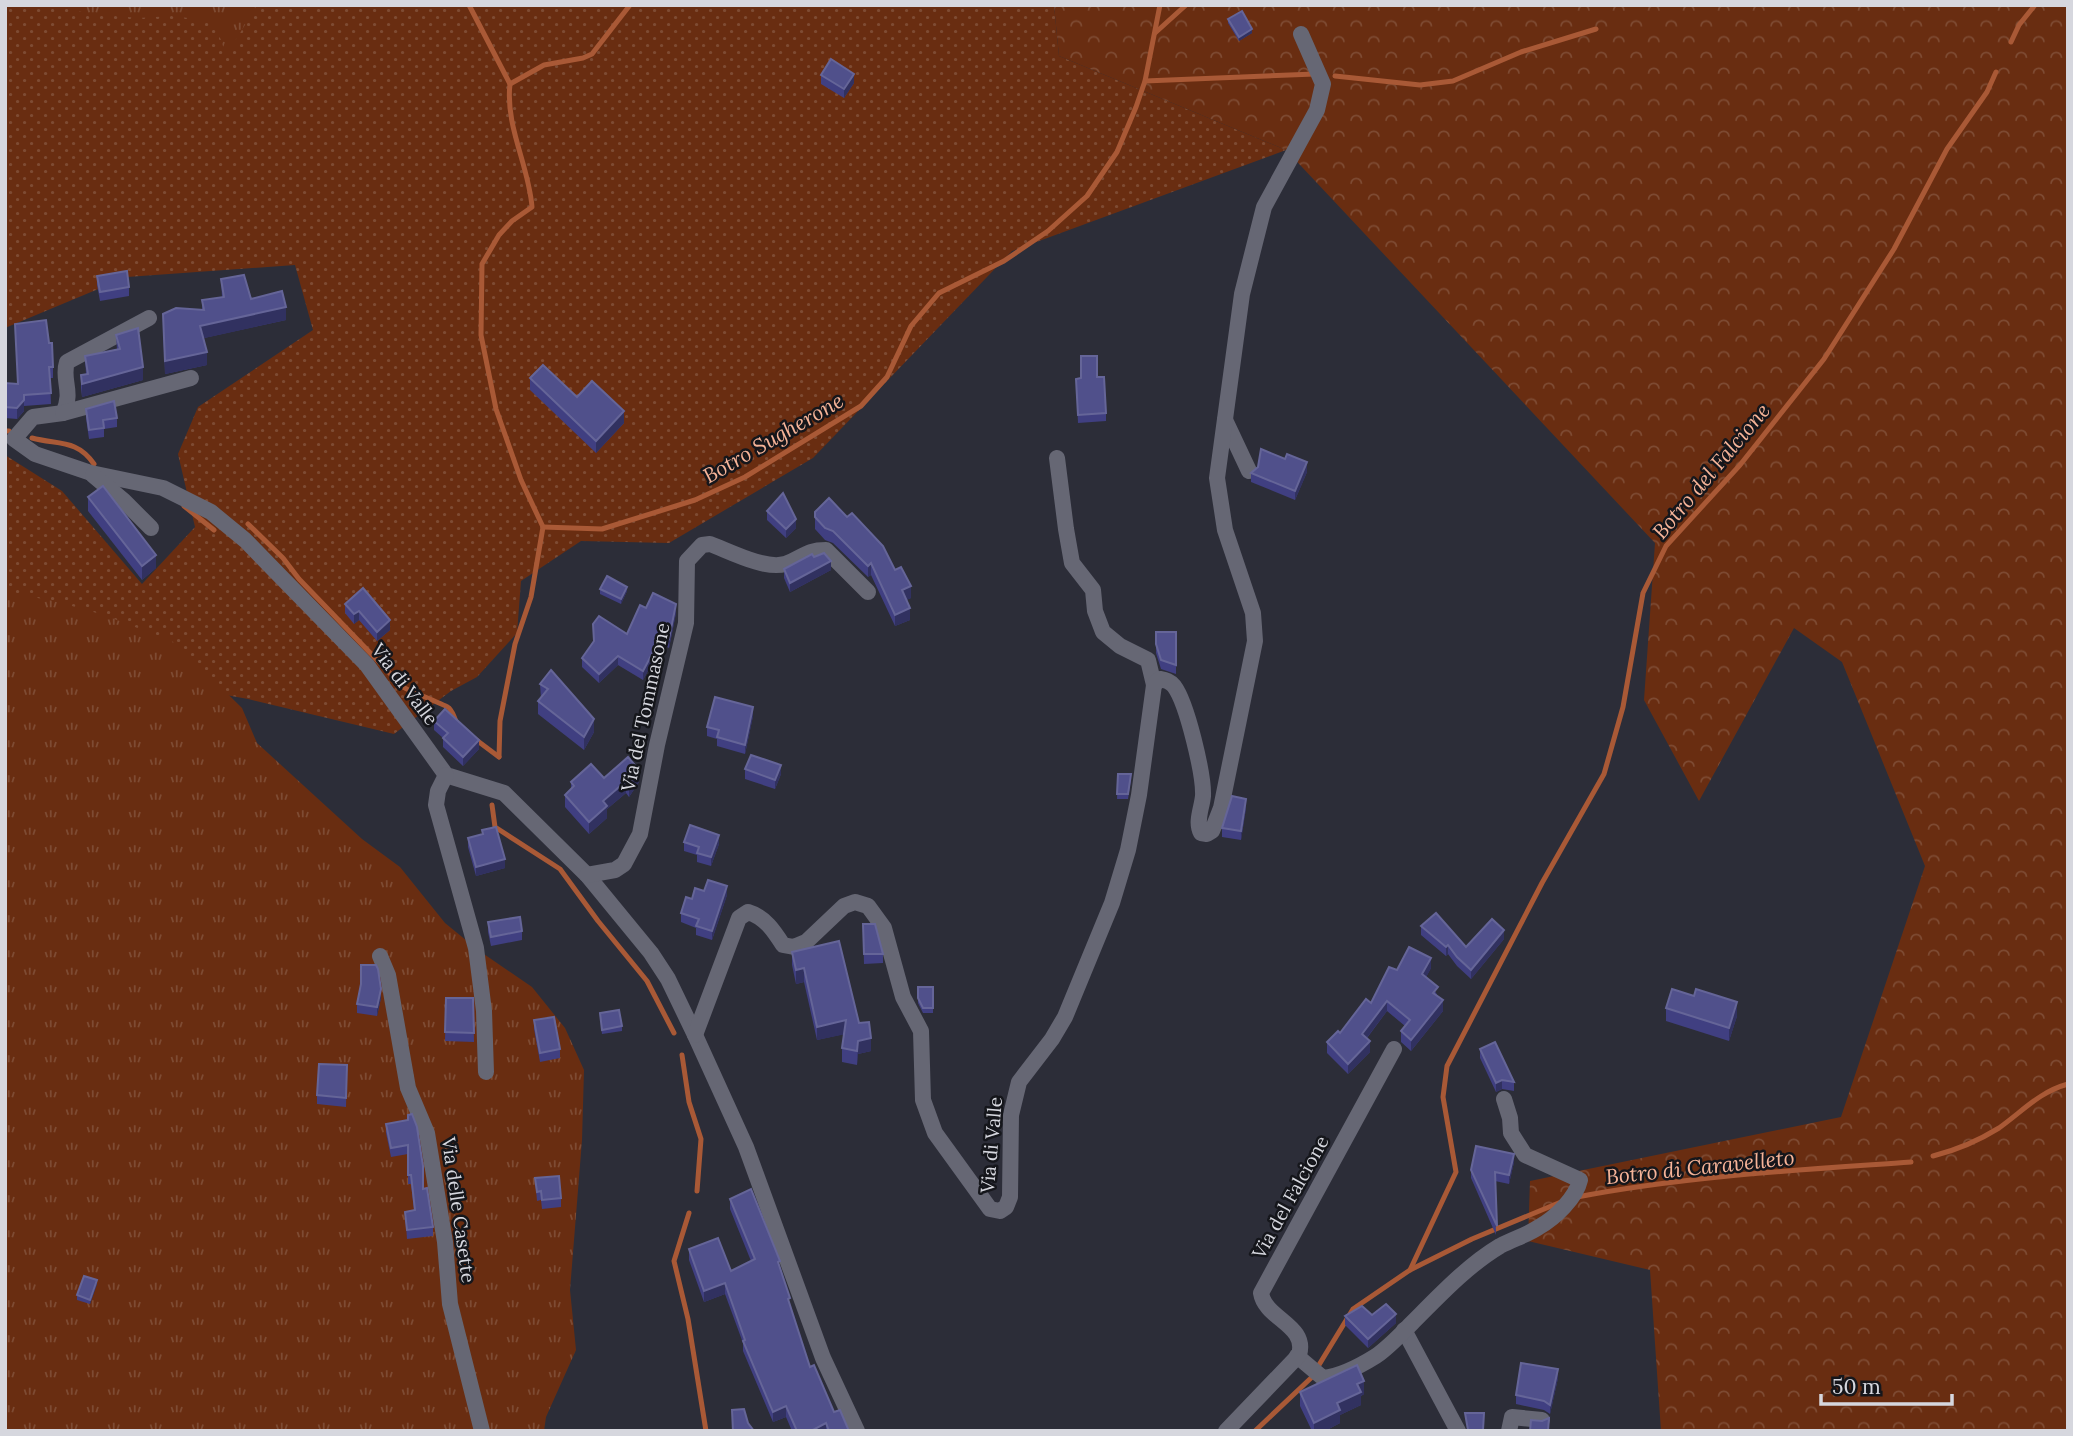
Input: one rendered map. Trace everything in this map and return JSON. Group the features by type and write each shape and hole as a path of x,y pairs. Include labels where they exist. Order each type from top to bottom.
{"street":[{"path":"1154,685 1160,679 1168,681 1175,687 1182,702 1202,782 1199,830 1207,834 1212,831 1221,808 1255,641 1253,613 1225,530 1217,478 1242,294 1264,207 1317,110 1323,84 1301,34"},
{"path":"63,413 69,401 65,367 67,362 149,318"},
{"path":"63,413 191,378"},
{"name":"Via di Valle","path":"63,413 33,417 13,439 35,454 91,473 163,488 180,494 211,512 245,540 367,665 446,775"},
{"path":"1225,420 1250,471"},
{"path":"1058,458 1072,563 1093,590 1095,611 1103,632 1120,646 1148,660 1154,685"},
{"path":"91,473 151,528"},
{"name":"Via del Tommasone","path":"587,875 615,870 624,864 640,834 657,745 686,623 687,561 702,545 710,544 746,558 783,565 811,550 826,550 869,592"},
{"name":"Via di Valle","path":"695,1035 739,918 748,912 757,914 772,927 783,945 794,947 806,942 844,906 855,902 868,906 884,928 903,998 921,1031 923,1100 935,1133 990,1209 1000,1211 1006,1207 1010,1197 1011,1180 1011,1115 1019,1082 1065,1017 1112,903 1128,850 1139,795 1154,685"},
{"path":"486,1072 484,1011 476,948 436,805 438,791 446,775 504,793 587,875 652,953 668,979 746,1147 823,1358 857,1431"},
{"name":"Via delle Casette","path":"380,956 388,975 408,1088 427,1133 445,1242 450,1304 482,1431"},
{"name":"Via del Falcione","path":"1301,1360 1299,1338 1263,1303 1261,1293 1394,1049"},
{"path":"1226,1431 1301,1360 1323,1378 1336,1377 1379,1354 1489,1254 1539,1227 1558,1212 1578,1187 1580,1180 1525,1155 1518,1148 1511,1133 1504,1099"},
{"path":"1404,1330 1458,1431"},
{"path":"1509,1431 1513,1417 1542,1420"}],"green space":[{"path":"5,5 1054,5 1059,56 1286,150 1012,251 813,458 669,543 581,541 521,581 517,633 477,677 451,691 394,734 248,699 132,678 5,602 5,455 62,491 142,584 195,527 178,454 198,407 313,330 295,265 127,277 5,328"},
{"path":"49,5 257,5 229,51 223,46 214,21 171,16 139,18 91,14"},
{"path":"1054,5 2068,5 2068,1431 1661,1431 1650,1270 1528,1241 1530,1181 1841,1117 1925,866 1842,662 1794,628 1699,801 1644,700 1655,543 1286,150 1059,56"},
{"path":"5,592 54,601 104,615 176,643 242,708 257,743 362,839 400,867 445,923 478,950 532,987 565,1028 584,1070 582,1140 570,1290 576,1350 546,1417 544,1431 5,1431"}],"building":[{"path":"1242,11 1252,29 1239,37 1228,19"},
{"path":"831,59 854,74 844,89 821,75"},
{"path":"127,271 129,287 100,292 97,276"},
{"path":"244,275 251,299 282,291 286,307 200,326 207,352 165,361 163,314 176,308 204,310 202,300 224,297 221,279"},
{"path":"46,320 49,343 52,343 53,367 49,367 51,393 24,395 24,400 17,408 5,407 5,383 18,384 15,324"},
{"path":"138,328 143,367 82,384 81,375 88,374 85,356 120,349 116,335"},
{"path":"1081,356 1097,356 1097,377 1104,377 1106,413 1078,415 1076,379 1081,378"},
{"path":"543,365 577,397 592,381 624,411 596,441 530,378"},
{"path":"114,401 117,418 103,420 104,428 89,430 86,409"},
{"path":"1261,449 1285,459 1287,454 1307,462 1295,491 1251,473 1258,467"},
{"path":"103,486 156,555 142,566 88,497"},
{"path":"783,493 796,519 786,529 767,511"},
{"path":"829,498 847,517 852,513 883,546 895,570 901,567 911,586 902,590 910,608 895,615 871,563 868,566 815,517 815,512"},
{"path":"824,553 831,561 790,583 784,569 812,554 814,557"},
{"path":"607,576 627,587 621,599 600,589"},
{"path":"363,588 390,620 377,632 359,611 354,614 345,604"},
{"path":"653,593 676,604 669,639 662,635 643,671 618,656 599,674 582,658 594,641 593,624 599,616 627,634 640,605 646,608"},
{"path":"1156,632 1176,632 1176,665 1161,660 1156,644"},
{"path":"551,670 594,719 584,737 538,701 548,689 540,684"},
{"path":"715,697 753,707 745,745 717,737 719,730 707,727"},
{"path":"445,709 479,740 463,757 443,738 448,733 434,721"},
{"path":"751,755 781,765 775,780 745,769"},
{"path":"628,757 639,770 629,785 626,781 603,801 607,806 589,822 565,795 574,786 571,782 591,764 604,778"},
{"path":"1118,774 1131,774 1128,794 1117,794"},
{"path":"1232,796 1246,799 1241,831 1222,828"},
{"path":"690,825 719,835 711,857 697,853 699,847 684,842"},
{"path":"496,827 505,859 476,867 468,838 483,834 482,830"},
{"path":"708,880 727,886 712,931 696,926 699,919 681,913 686,897 692,899 695,888 704,891"},
{"path":"1436,913 1466,947 1492,919 1504,930 1471,970 1448,945 1446,947 1421,926"},
{"path":"520,917 522,931 491,937 488,922"},
{"path":"863,924 875,924 883,954 864,954"},
{"path":"839,941 859,1023 869,1022 871,1038 858,1041 857,1051 842,1048 846,1020 817,1027 804,968 796,970 792,952"},
{"path":"1409,947 1431,958 1422,974 1438,987 1433,993 1443,1000 1411,1040 1401,1031 1410,1020 1387,1001 1362,1034 1370,1041 1348,1064 1327,1042 1338,1031 1340,1033 1366,999 1371,1003 1389,967 1397,970"},
{"path":"361,965 376,965 378,969 381,989 377,1007 357,1004"},
{"path":"918,987 933,987 933,1008 923,1008 918,998"},
{"path":"1672,989 1694,996 1696,989 1737,1002 1729,1028 1666,1008"},
{"path":"446,998 473,998 474,1033 445,1032"},
{"path":"619,1010 622,1026 602,1030 600,1013"},
{"path":"554,1017 560,1049 540,1053 534,1020"},
{"path":"1495,1042 1514,1082 1502,1080 1496,1083 1480,1049"},
{"path":"319,1064 347,1065 346,1098 317,1095"},
{"path":"412,1114 417,1127 423,1166 423,1189 427,1188 433,1227 407,1230 405,1212 415,1210 411,1175 408,1175 408,1145 391,1148 386,1124 408,1120 408,1115"},
{"path":"1476,1146 1514,1154 1509,1175 1495,1172 1497,1226 1471,1170"},
{"path":"559,1176 561,1198 542,1200 541,1191 537,1192 535,1178"},
{"path":"751,1189 780,1261 778,1262 790,1298 788,1299 810,1367 814,1365 834,1412 840,1410 849,1431 829,1431 826,1423 811,1431 797,1431 786,1406 773,1412 743,1341 745,1340 725,1283 704,1291 689,1249 718,1238 731,1271 755,1259 730,1199"},
{"path":"84,1276 97,1280 90,1300 77,1295"},
{"path":"1386,1304 1396,1314 1368,1339 1345,1316 1362,1306 1372,1315"},
{"path":"1521,1363 1558,1369 1550,1405 1544,1401 1516,1395"},
{"path":"1357,1365 1364,1381 1357,1384 1361,1392 1337,1403 1340,1410 1314,1423 1300,1392"},
{"path":"744,1409 748,1423 754,1431 733,1431 732,1410"},
{"path":"1465,1413 1484,1413 1483,1430 1468,1430"},
{"path":"1549,1418 1548,1431 1530,1431 1531,1420 1542,1421"}],"waterway":[{"path":"469,5 510,84 511,115 532,207 512,221 499,235 482,264 481,335 496,409 521,480 543,527"},
{"path":"510,84 544,65 592,54 630,5"},
{"name":"Botro Sugherone","path":"543,527 602,529 695,500 745,477 861,406 887,377 911,326 939,293 1004,261 1048,231 1087,196 1117,152 1136,107 1145,81 1160,5"},
{"path":"1155,33 1186,5"},
{"name":"Botro del Falcione","path":"2011,42 2019,25 2035,5"},
{"path":"1335,76 1420,85 1453,81 1521,52 1596,29"},
{"name":"Botro del Falcione","path":"1410,1270 1456,1172 1443,1097 1447,1066 1542,883 1604,774 1623,707 1643,593 1666,546 1740,465 1824,359 1894,249 1947,149 1987,92 1996,72"},
{"path":"1145,81 1315,74"},
{"path":"32,438 74,447 81,450 94,464"},
{"path":"184,506 214,530"},
{"path":"248,524 403,687 449,708 457,724"},
{"name":"Botro Sugherone","path":"499,757 500,721 515,644 531,597 543,527"},
{"path":"475,739 499,757"},
{"name":"Botro Sugherone","path":"492,805 495,827 560,869 647,981 674,1033"},
{"name":"Botro Sugherone","path":"682,1055 689,1102 701,1139 697,1191"},
{"name":"Botro di Caravelleto","path":"1933,1156 1983,1137 2040,1097 2068,1084"},
{"name":"Botro di Caravelleto","path":"1577,1197 1701,1179 1911,1162"},
{"name":"Botro di Caravelleto","path":"1255,1431 1311,1378 1353,1309 1410,1270 1472,1239 1561,1202"},
{"name":"Botro Sugherone","path":"689,1213 674,1261 688,1319 706,1431"}]}
